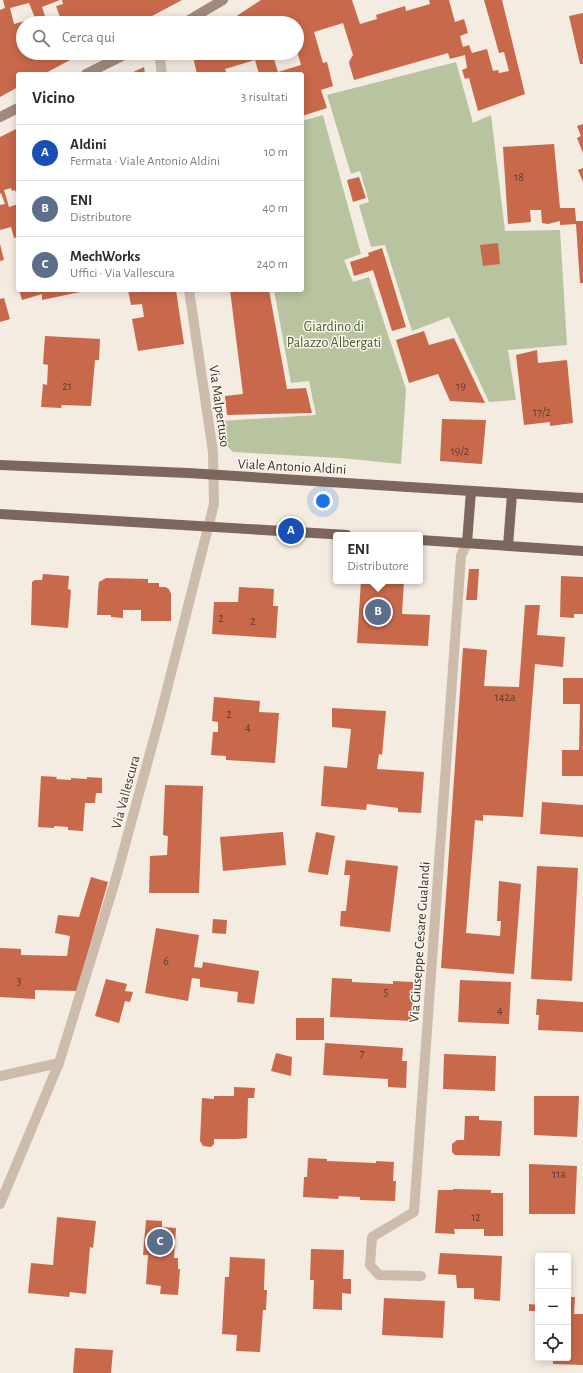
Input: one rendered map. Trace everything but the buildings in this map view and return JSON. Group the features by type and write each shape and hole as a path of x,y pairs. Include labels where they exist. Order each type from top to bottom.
{"main road":[{"name":"Viale Antonio Aldini","path":"0,465 214,475 583,498"},
{"path":"467,543 471,491"},
{"path":"508,546 512,494"},
{"path":"0,514 333,534"},
{"path":"423,540 583,551"}],"street":[{"path":"196,16 223,0"},
{"path":"90,72 114,60"},
{"path":"160,60 162,72"},
{"path":"0,117 16,109"},
{"name":"Via Malpertuso","path":"189,292 213,452 214,504 209,526"},
{"name":"Via Vallescura","path":"0,1204 59,1063 116,878 162,709 209,526"},
{"name":"Via Giuseppe Cesare Gualandi","path":"421,1276 379,1275 370,1265 372,1237 414,1212 461,556 467,543"},
{"path":"0,1076 59,1063"}],"green space":[{"path":"456,62 473,123 491,115 505,231 560,230 567,345 508,350 516,400 489,402 449,317 412,331 385,245 371,247 359,205 369,202 360,171 351,174 327,95"},
{"name":"Giardino di Palazzo Albergati","path":"323,115 361,254 344,260 353,282 369,277 406,389 401,464 340,458 233,452 227,446 220,421 316,415 309,381 291,383 274,292 304,292 304,120"}],"place":[{"name":"Aldini","path":"291,531"},
{"name":"ENI","path":"378,612"},
{"name":"MechWorks","path":"160,1242"}]}
